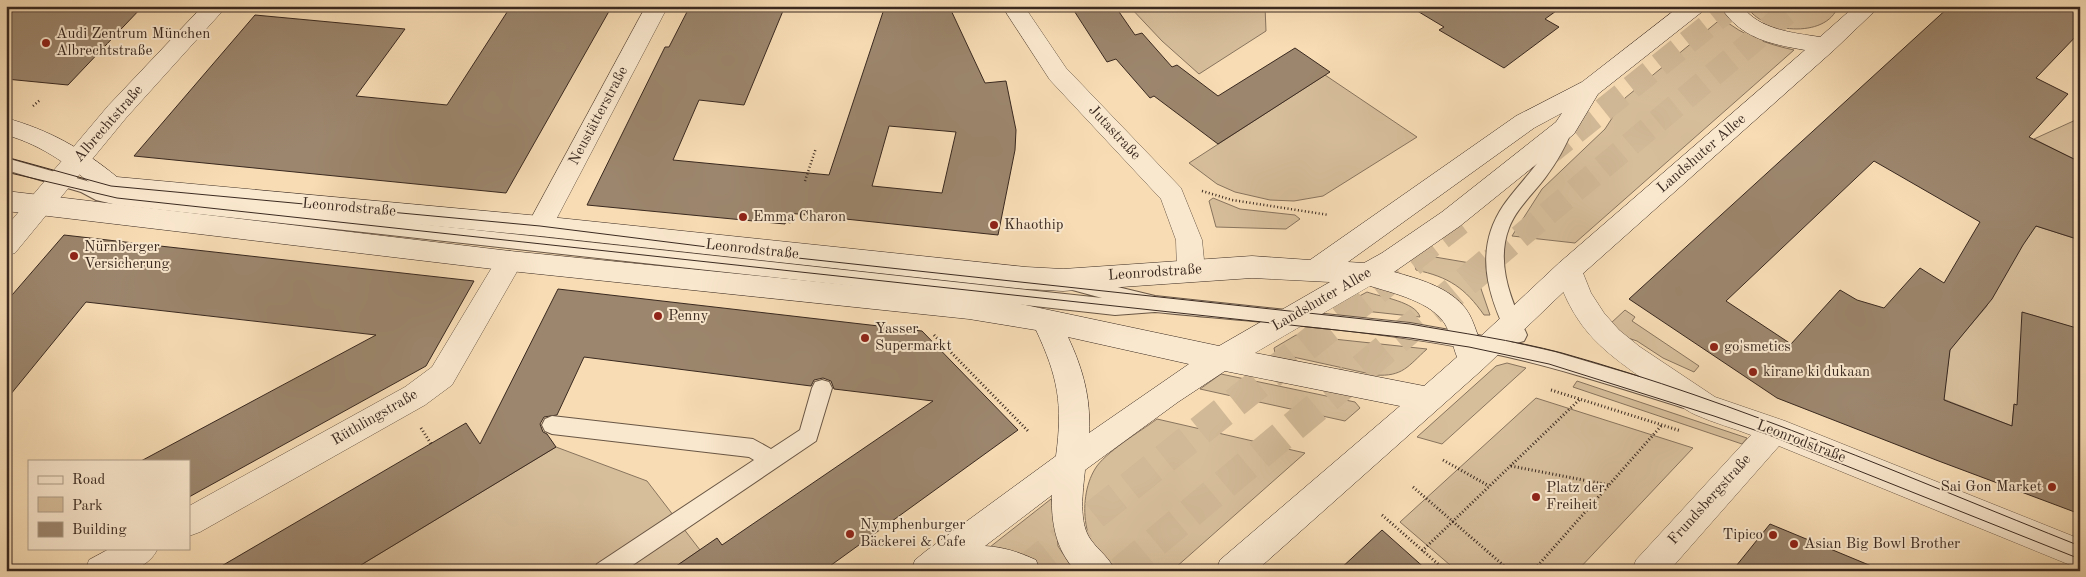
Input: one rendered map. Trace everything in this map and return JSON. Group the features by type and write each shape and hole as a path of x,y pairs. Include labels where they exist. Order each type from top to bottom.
{"main road":[{"name":"Albrechtstraße","path":"6,246 117,112 216,6"},
{"name":"Neustätterstraße","path":"540,226 657,6"},
{"name":"Jutastraße","path":"1013,6 1058,74 1172,195 1189,240 1191,270"},
{"name":"Landshuter Allee","path":"1316,270 1525,122 1590,88 1695,6"},
{"path":"1731,6 1742,20 1754,28 1776,37 1826,45"},
{"name":"Landshuter Allee","path":"1476,349 1511,323 1869,6"},
{"name":"Landshuter Allee","path":"932,567 1072,461 1168,393 1221,358 1392,260 1451,219 1565,128 1590,88"},
{"path":"6,126 45,140 78,158 99,186"},
{"name":"Leonrodstraße","path":"99,186 540,226 1026,278 1063,280 1252,267 1365,274 1416,289 1445,305 1457,318 1476,349"},
{"path":"6,200 510,261 1016,314 1046,322 1428,399"},
{"name":"Rüthlingstraße","path":"190,521 415,396 442,376 510,261"},
{"name":"Leonrodstraße","path":"1569,270 1578,297 1594,321 1609,338 1630,355 1705,406 1774,430 2080,554"},
{"path":"1046,322 1068,371 1074,397 1072,461 1068,492 1070,527 1074,543 1087,560 1099,571"},
{"path":"1232,571 1428,399 1476,349"},
{"name":"Frundsbergstraße","path":"1648,571 1774,430"},
{"path":"101,571 138,550"},
{"name":"Landshuter Allee","path":"932,567 969,560 996,562 1024,571"}],"lane":[{"name":"Landshuter Allee","path":"1525,352 1511,323 1497,281 1494,259 1496,242 1501,226 1552,155 1565,128"},
{"path":"6,164 62,179 99,186 102,195 116,198 1115,307 1155,304"},
{"path":"1063,280 1155,304 1410,332 1476,349 1525,352 1705,406"},
{"path":"606,571 809,435 822,388"},
{"path":"552,425 753,448 771,460"}],"path":[{"path":"805,181 816,148"},
{"path":"1199,190 1232,200 1329,215"},
{"path":"928,329 1028,431"},
{"path":"1546,388 1689,434"},
{"path":"1422,551 1580,399"},
{"path":"1533,571 1662,425"},
{"path":"1444,460 1489,486"},
{"path":"1510,466 1609,485"},
{"path":"1413,488 1510,571"},
{"path":"1382,515 1446,571"}],"green space":[{"path":"1129,6 1265,6 1266,31 1199,74 1162,41"},
{"path":"1747,6 1838,6 1831,17 1821,24 1808,28 1793,29 1765,22 1754,15"},
{"path":"1722,18 1738,30 1756,39 1794,50 1575,243 1512,236 1542,189 1605,129 1625,98"},
{"path":"1325,75 1417,137 1323,196 1294,201 1270,200 1235,192 1217,184 1189,163"},
{"path":"2080,118 2080,162 2034,139"},
{"path":"1213,198 1240,209 1295,215 1300,219 1286,229 1216,227 1209,201"},
{"path":"2033,225 2080,240 2080,327 2075,328 2032,315 2026,409 2014,405 2012,426 1943,399 1950,349 1986,307"},
{"path":"1429,256 1476,264 1478,280 1490,315 1484,315 1463,291 1447,280 1416,270 1415,266"},
{"path":"1367,292 1412,307 1420,317 1337,308"},
{"path":"1625,310 1635,317 1632,321 1699,366 1694,372 1663,358 1637,341 1619,335 1610,324"},
{"path":"1296,335 1427,349 1410,365 1399,372 1375,375 1275,353 1274,348"},
{"path":"1507,363 1526,368 1442,444 1417,437 1496,366"},
{"path":"1221,374 1355,402 1360,408 1345,421 1200,389"},
{"path":"1577,381 1747,438 1742,444 1573,387"},
{"path":"1536,398 1693,448 1577,571 1457,571 1400,522"},
{"path":"1157,419 1305,453 1175,568 1150,572 1125,571 1111,565 1100,556 1092,543 1085,513 1089,482 1095,469 1106,456"},
{"path":"556,447 647,481 700,550 669,571 351,571"},
{"path":"1051,499 1054,505 1058,546 1074,571 1051,571 1032,559 990,547"}],"building":[{"path":"6,6 143,6 68,85 6,79"},
{"path":"511,6 612,6 506,193 134,156 255,15 405,29 356,96 447,105"},
{"path":"690,6 785,6 744,105 699,100 673,160 829,175 885,6 949,6 985,83 1006,81 1016,130 1015,150 998,235 788,213 785,224 587,205 665,47 669,47","holes":["889,126 956,132 942,193 872,186"]},
{"path":"1071,6 1115,6 1135,35 1142,33 1172,67 1177,65 1218,96 1295,48 1330,72 1218,144 1154,96 1150,98 1116,59 1107,62"},
{"path":"1409,6 1563,6 1545,19 1559,27 1504,68 1439,30 1444,27"},
{"path":"1950,6 2080,6 2080,32 2036,78 2068,94 2029,137 2080,162 2080,240 2036,226 1992,299 1950,350 1944,400 2012,426 2014,404 2017,405 2022,312 2080,329 2080,514 1777,398 1629,299","holes":["1874,161 1980,222 1944,283 1920,268 1884,308 1857,300 1840,290 1791,344 1726,301"]},
{"path":"64,235 474,281 426,366 190,496 190,460 143,460 376,335 86,302 6,400 6,302"},
{"path":"558,289 922,331 1018,430 823,571 669,571 717,538 722,545 933,401 834,389 831,381 823,378 814,380 811,386 584,357 557,415 544,417 540,424 543,432 547,434 556,447 351,571 213,571 466,423 480,444"},
{"path":"1770,524 1881,570 1881,571 1732,571"},
{"path":"1382,530 1428,571 1338,571"}],"tunnel":[{"path":"1547,155 1733,6"},
{"path":"1492,260 1795,6"},
{"path":"1413,260 1464,220"},
{"path":"1024,571 1415,259"},
{"path":"1121,571 1493,259"}],"tram line":[{"path":"6,157 111,186 540,226 779,256 1410,324 1506,340 1562,353 1628,373 1759,418 2080,546"},
{"path":"6,172 117,198 1410,338 1469,347 1549,364 1769,435 2080,559"}],"place":[{"name":"Audi Zentrum München Albrechtstraße","path":"46,43"},
{"name":"Emma Charon","path":"743,217"},
{"name":"Khaothip","path":"994,225"},
{"name":"Nürnberger Versicherung","path":"74,256"},
{"name":"Penny","path":"658,316"},
{"name":"Yasser Supermarkt","path":"865,338"},
{"name":"go'smetics","path":"1714,347"},
{"name":"kirane ki dukaan","path":"1753,372"},
{"name":"Sai Gon Market","path":"2052,487"},
{"name":"Platz der Freiheit","path":"1536,497"},
{"name":"Nymphenburger Bäckerei & Cafe","path":"850,534"},
{"name":"Tipico","path":"1773,535"},
{"name":"Asian Big Bowl Brother","path":"1794,544"}]}
